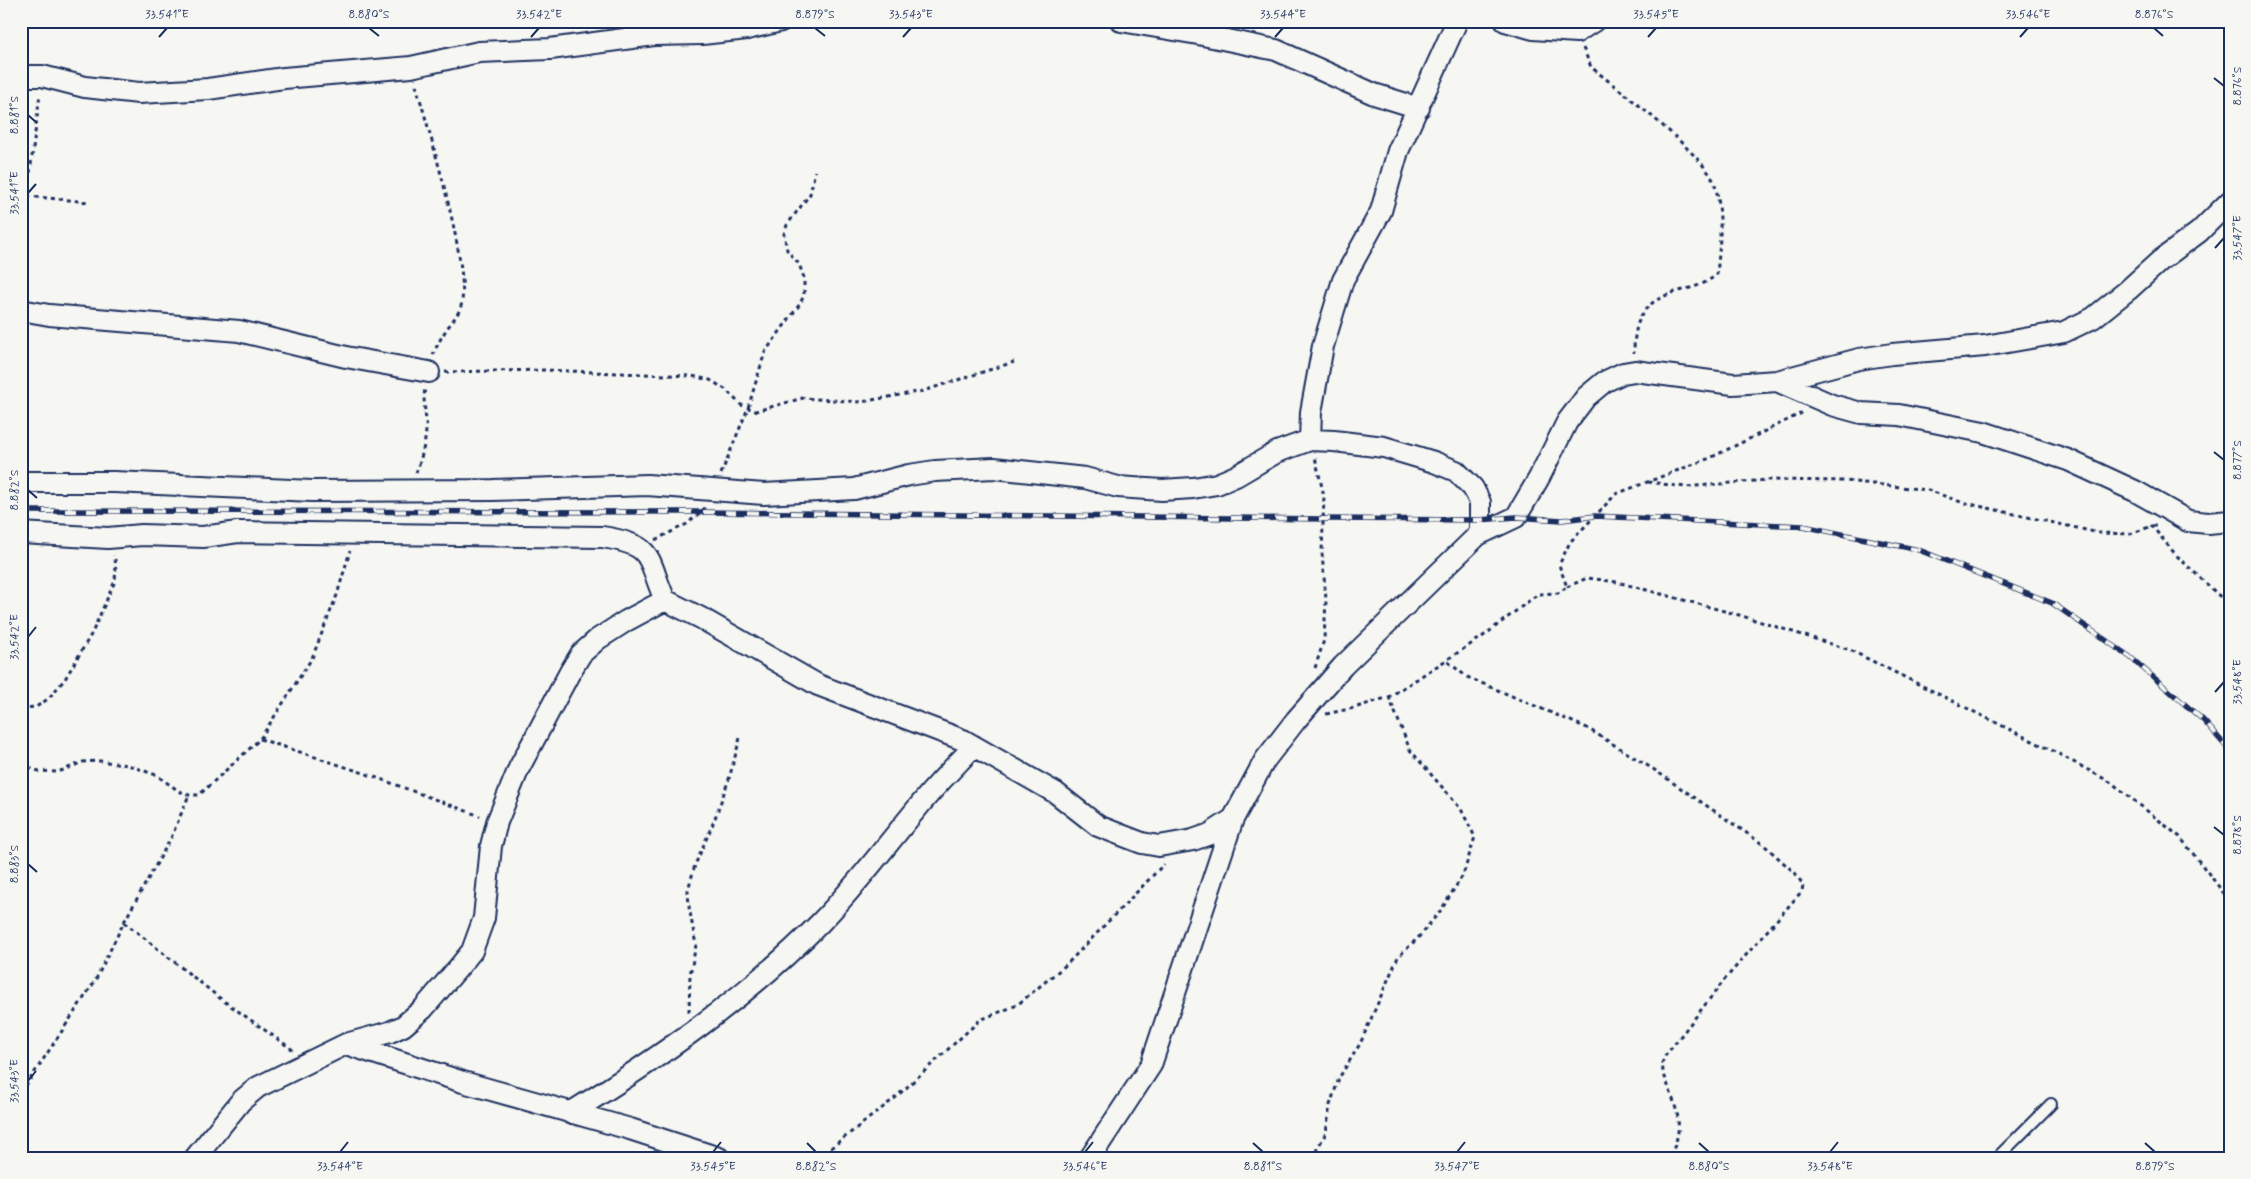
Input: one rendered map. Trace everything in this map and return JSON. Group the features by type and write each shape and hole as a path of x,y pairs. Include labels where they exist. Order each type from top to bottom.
{"street":[{"path":"21,76 42,76 85,87 139,93 208,89 284,78 411,67 479,52 550,49 654,35 702,34 747,29 781,21"},
{"path":"1121,21 1189,32 1276,50 1374,94 1419,108"},
{"path":"1310,440 1312,412 1323,346 1342,280 1381,211 1398,152 1457,21"},
{"path":"1505,21 1533,29 1577,32 1594,21"},
{"path":"1090,1158 1150,1065 1233,819 1265,760 1296,720 1343,666 1478,535 1516,517 1539,478 1567,422 1586,397 1604,382 1623,373 1635,371 1733,384 1777,381 1860,359 1892,354 1985,346 2064,332 2093,318 2161,260 2199,232 2230,201"},
{"path":"21,310 49,315 239,331 346,358 429,372"},
{"path":"1777,381 1832,405 1861,413 1899,415 1983,432 2068,460 2135,491 2188,521 2208,523 2230,521"},
{"path":"21,482 114,482 312,491 492,490 647,485 764,494 854,489 909,475 935,471 994,468 1085,478 1118,487 1162,490 1217,484 1236,476 1277,452 1310,440 1384,447 1434,462 1456,472 1473,488 1480,502 1480,529 1478,535"},
{"path":"21,533 108,538 142,535 203,538 238,532 602,537 623,540 641,547 652,565 665,600 701,618 818,685 963,740 1056,793 1098,826 1142,843 1159,846 1193,840 1210,834 1233,819"},
{"path":"195,1158 242,1101 252,1092 308,1061 346,1044 390,1032 403,1026 423,1009 472,951 484,918 491,846 497,822 518,768 582,654 598,639 665,600"},
{"path":"570,1113 689,1035 760,980 820,923 870,868 930,793 974,746"},
{"path":"346,1044 454,1079 630,1129 719,1158"}],"lane":[{"path":"1997,1158 2051,1104"}],"path":[{"path":"1577,32 1591,67 1687,147 1710,172 1715,185 1720,246 1717,274 1707,283 1671,293 1649,304 1638,318 1634,337 1635,371"},
{"path":"411,67 438,164 461,269 462,295 460,309 442,336 431,360 423,399 426,422 423,454 411,490"},
{"path":"21,220 27,196 42,76"},
{"path":"641,547 687,524 718,491 748,408 764,352 800,304 804,295 804,278 799,264 787,250 784,234 787,225 810,194 815,171"},
{"path":"27,196 89,202"},
{"path":"429,372 544,370 692,376 710,380 725,389 741,405 756,411 803,398 861,402 923,391 1014,362"},
{"path":"1567,587 1559,565 1570,542 1616,494 1710,458 1794,416 1811,409 1832,405"},
{"path":"1310,440 1321,476 1324,496 1322,553 1326,600 1324,640 1312,676"},
{"path":"1648,482 1685,487 1767,480 1846,481 1928,490 1970,504 2099,533 2130,534 2152,526 2167,527 2188,521"},
{"path":"2148,519 2176,554 2230,606"},
{"path":"21,764 39,771 58,772 83,762 100,761 128,765 156,775 179,791 189,795 199,795 260,740 312,658 337,595 356,535"},
{"path":"21,708 36,707 48,700 58,690 92,633 115,581 116,565 108,538"},
{"path":"1325,714 1354,708 1389,697 1482,637 1538,594 1558,593 1587,578 1617,582 1739,615 1850,650 2055,752 2112,783 2180,837 2230,901"},
{"path":"1448,662 1467,677 1587,728 1653,769 1764,845 1796,874 1803,885 1802,891 1726,978 1665,1056 1662,1063 1663,1071 1679,1119 1680,1130 1669,1158"},
{"path":"1312,1158 1326,1133 1330,1105 1339,1078 1360,1044 1398,957 1418,938 1441,910 1463,874 1475,837 1461,809 1410,750 1389,697"},
{"path":"689,1035 690,975 696,945 688,890 695,865 714,822 729,779 740,738"},
{"path":"260,740 356,770 497,822"},
{"path":"21,1092 95,981 124,922 171,838 189,795"},
{"path":"818,1158 895,1098 980,1020 1017,1005 1068,964 1156,870 1171,858"},
{"path":"124,922 221,999 308,1061"}],"railway":[{"path":"21,511 701,512 1479,520 1516,517 1562,520 1595,516 1803,526 1919,550 2052,603 2130,657 2203,720 2230,751"}]}
